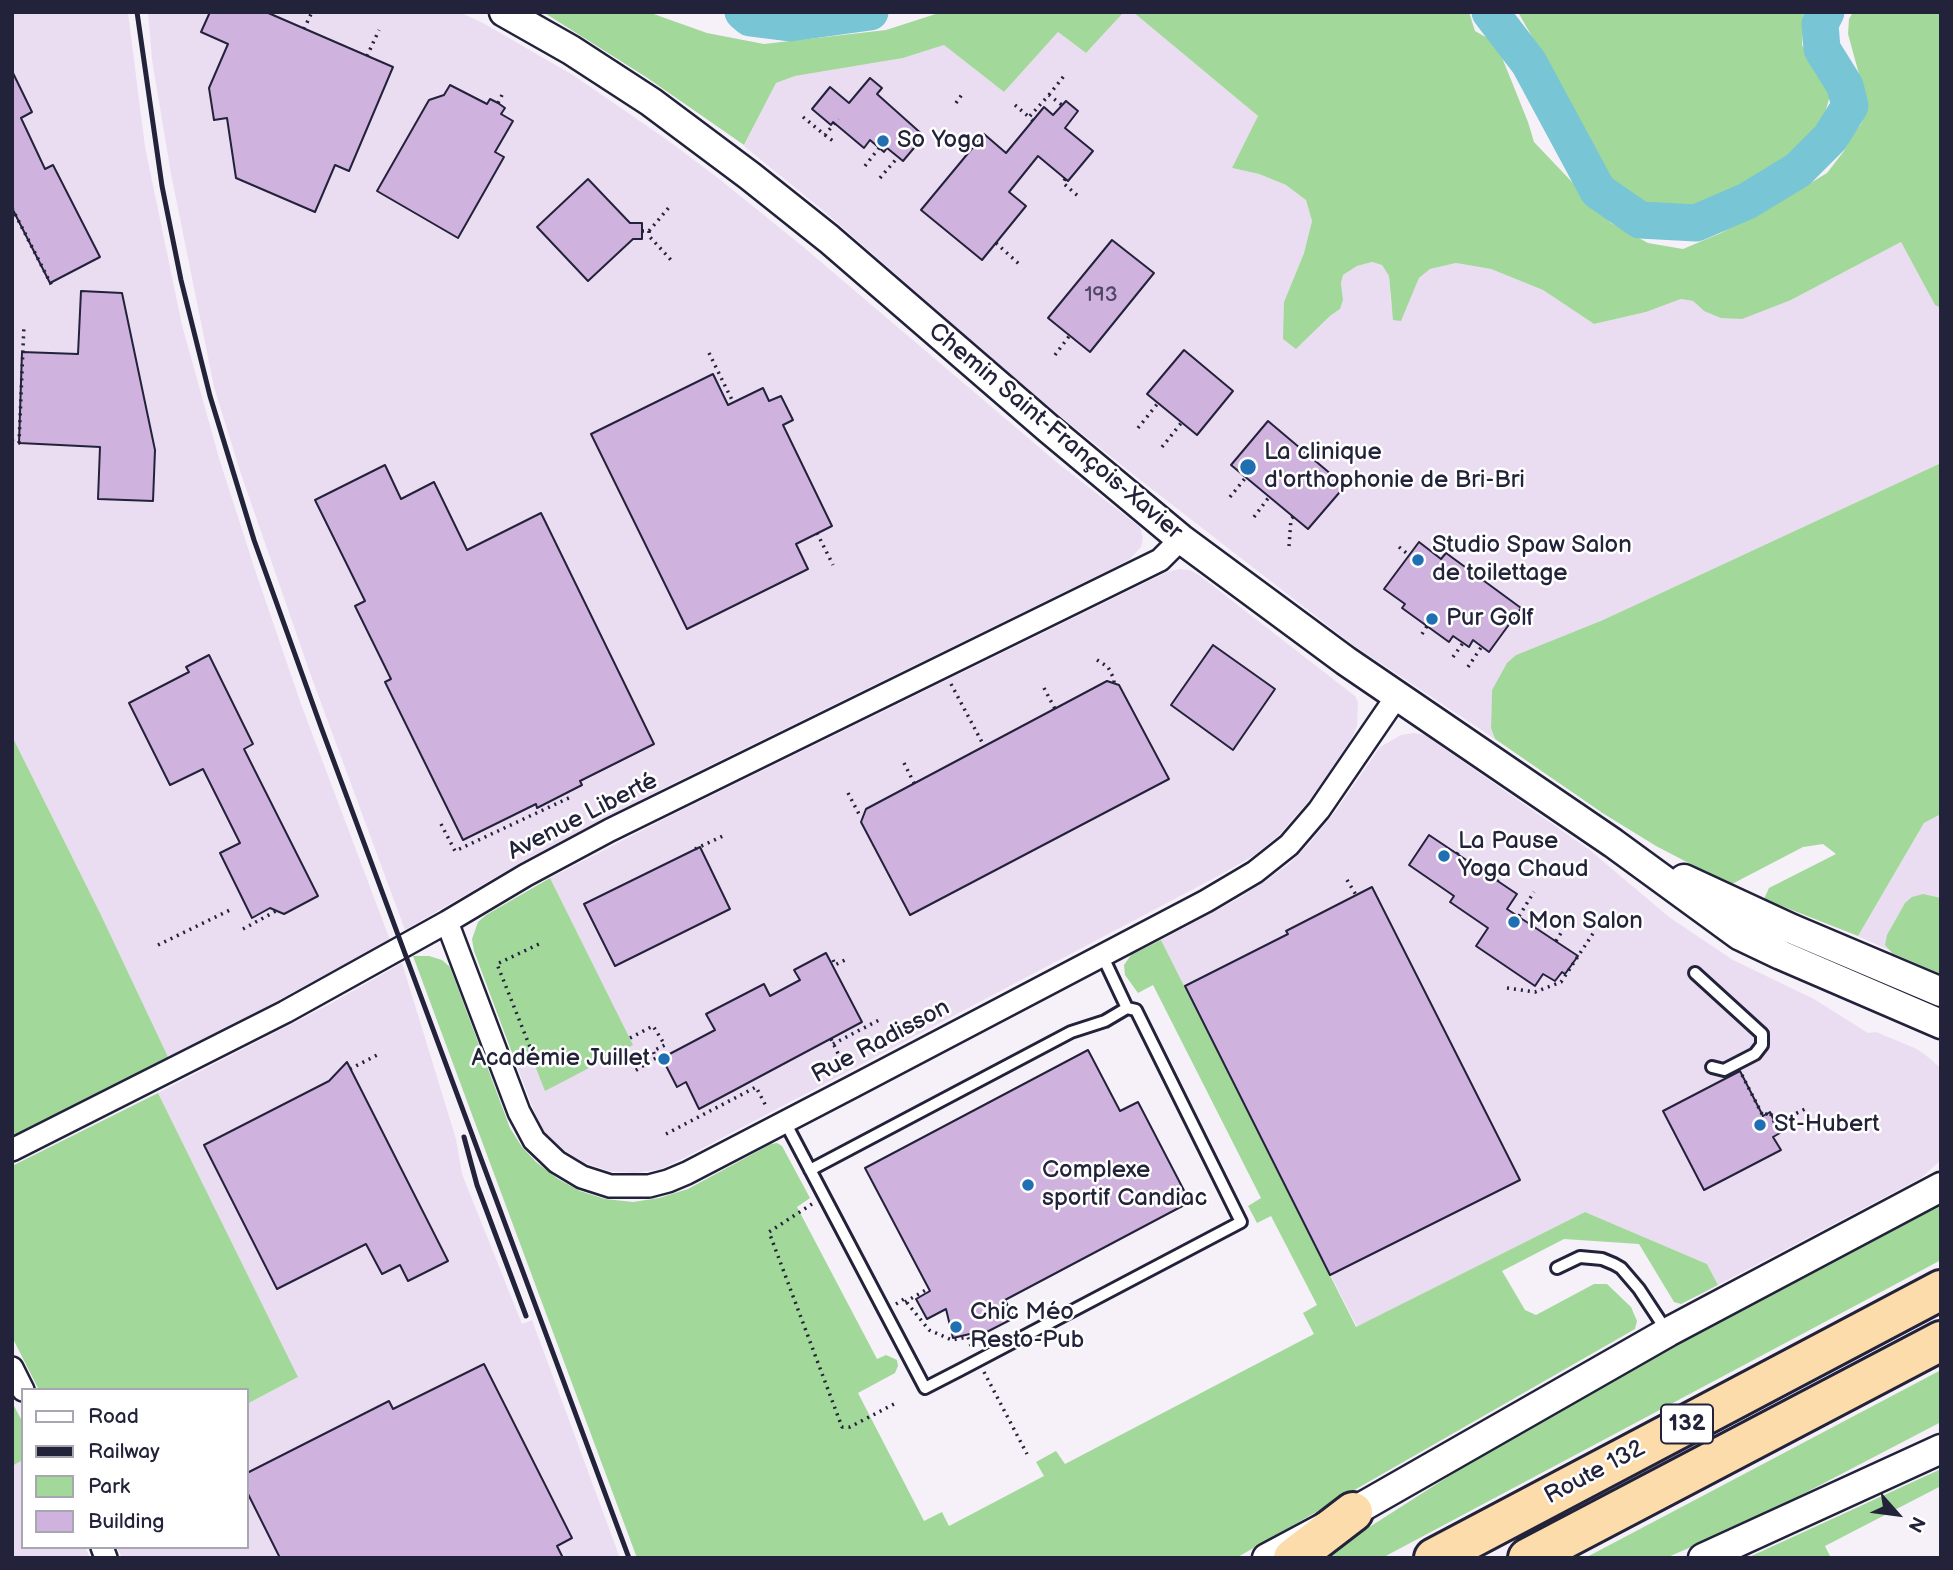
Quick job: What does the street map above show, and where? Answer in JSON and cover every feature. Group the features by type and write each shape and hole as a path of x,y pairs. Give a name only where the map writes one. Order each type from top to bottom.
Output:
{"highway":[{"name":"Route 132","path":"1434,1558 1941,1290"},
{"name":"Route 132","path":"1528,1558 1941,1340"},
{"path":"1293,1558 1353,1512"}],"street":[{"name":"Chemin Saint-François-Xavier","path":"505,12 571,50 651,102 747,173 829,239 1031,414 1181,539 1397,696 1613,843 1738,935 1941,1024"},
{"name":"Avenue Liberté","path":"12,1150 285,1012 526,875 610,831 1160,560 1181,539"},
{"name":"Rue Radisson","path":"447,922 519,1112 534,1140 570,1171 610,1186 649,1186 687,1173 777,1118 854,1086 1231,887 1275,857 1319,810 1397,696"},
{"name":"Chemin Saint-François-Xavier","path":"1613,843 1740,906 1941,992"},
{"path":"1267,1558 1353,1512 1668,1332 1941,1187"},
{"path":"12,1368 22,1388"},
{"path":"1703,1558 1941,1449"}],"lane":[{"path":"1102,955 1127,1008"},
{"path":"1695,973 1762,1034 1762,1045 1755,1054 1724,1070 1712,1067"},
{"path":"777,1118 810,1170 925,1388 1241,1222 1136,1010 1127,1008 1105,1021 1071,1032 810,1170"},
{"path":"1557,1268 1580,1257 1602,1259 1621,1268 1668,1332"}],"path":[{"path":"304,29 312,12"},
{"path":"368,56 379,30"},
{"path":"1015,105 1031,119 1064,76"},
{"path":"956,103 963,93"},
{"path":"498,103 502,95"},
{"path":"1049,95 1062,105"},
{"path":"803,117 833,141"},
{"path":"825,135 838,119"},
{"path":"865,166 879,148"},
{"path":"880,178 898,157"},
{"path":"1065,179 1063,183 1078,196"},
{"path":"671,205 649,231 649,236 671,260"},
{"path":"12,208 53,288"},
{"path":"642,231 649,231"},
{"path":"996,243 1019,264"},
{"path":"12,442 19,443 24,325"},
{"path":"1055,355 1070,335"},
{"path":"709,354 733,402"},
{"path":"1138,428 1158,403"},
{"path":"1162,447 1182,422"},
{"path":"1230,497 1246,477"},
{"path":"1254,517 1269,497"},
{"path":"1289,546 1293,517"},
{"path":"817,533 833,565"},
{"path":"1399,547 1409,555"},
{"path":"1422,634 1427,626"},
{"path":"1453,657 1463,643"},
{"path":"1468,667 1482,646"},
{"path":"1097,660 1108,667 1114,683"},
{"path":"949,679 984,746"},
{"path":"1044,688 1055,709"},
{"path":"904,763 914,783"},
{"path":"848,793 859,814 863,816"},
{"path":"441,824 455,851 544,810 558,800 573,796"},
{"path":"695,849 723,836"},
{"path":"1457,854 1463,845"},
{"path":"1497,881 1503,871"},
{"path":"1347,880 1356,895"},
{"path":"1519,916 1534,892"},
{"path":"158,945 232,909"},
{"path":"243,929 276,911"},
{"path":"1556,941 1572,917"},
{"path":"1507,988 1535,992 1561,982 1594,932"},
{"path":"520,1052 530,1047 497,964 539,944"},
{"path":"833,960 835,965 849,958"},
{"path":"854,1086 832,1041 881,1019"},
{"path":"630,1038 653,1026 665,1045 653,1051 656,1058 634,1072"},
{"path":"350,1069 381,1053"},
{"path":"1740,1071 1763,1116 1770,1112 1776,1124 1805,1109"},
{"path":"754,1081 777,1118"},
{"path":"666,1134 756,1087"},
{"path":"824,1196 769,1232 842,1427 850,1427 896,1403"},
{"path":"929,1288 904,1300 929,1330 952,1340 967,1336 1027,1454"}],"shaded area":[{"path":"12,12 128,12 145,147 182,325 219,458 301,704 390,940 169,1059 12,736"},
{"path":"148,12 459,12 483,23 573,75 718,178 1060,465 1140,527 1143,537 1141,547 1130,559 1117,566 668,786 527,859 405,930 310,673 214,387 171,174 152,60"},
{"path":"1124,12 1133,12 1258,116 1232,168 1259,174 1286,185 1306,199 1312,221 1304,253 1284,302 1296,349 1340,309 1343,300 1343,275 1357,266 1372,262 1382,265 1389,276 1391,305 1401,320 1419,278 1430,269 1456,263 1491,269 1543,290 1594,324 1646,312 1681,299 1693,301 1704,311 1791,300 1901,242 1935,305 1941,308 1941,463 1603,620 1516,655 1507,664 1492,690 1491,728 1495,739 1353,645 1135,476 1030,392 826,213 744,146 776,83 795,76 903,58 944,45 1004,92 1058,32 1086,53"},
{"path":"1179,569 1190,570 1199,575 1355,696 1358,702 1357,726 1352,738 1312,797 1279,835 1256,854 1222,874 661,1169 635,1173 609,1171 583,1162 562,1149 544,1132 515,1061 616,1011 550,878 670,816 1165,573"},
{"path":"1401,735 1425,735 1591,851 1669,917 1733,960 1814,999 1868,1033 1876,1032 1917,1049 1932,1060 1941,1069 1941,1160 1921,1178 1718,1285 1707,1264 1585,1212 1357,1327 1161,940 1241,897 1288,865 1335,812 1380,747"},
{"path":"1941,814 1941,974 1858,936 1924,823"},
{"path":"402,963 456,1139 462,1174 522,1324 532,1320 620,1558 122,1558 118,1549 248,1549 248,1403 298,1377 158,1093 330,1004"},
{"path":"21,1461 21,1549 86,1549 90,1558 12,1558 12,1466"}],"green space":[{"path":"543,12 648,12 707,33 764,44 886,30 942,12 1124,12 1086,53 1058,32 1004,92 944,45 903,58 795,76 776,83 744,145 646,77"},
{"path":"1133,12 1469,12 1475,31 1491,40 1501,55 1534,142 1611,223 1648,243 1683,249 1721,233 1827,173 1844,151 1868,107 1848,34 1849,19 1853,12 1941,12 1941,308 1935,305 1901,242 1791,300 1742,319 1721,318 1704,311 1693,301 1681,299 1646,312 1594,324 1543,290 1491,269 1456,263 1430,269 1419,278 1401,321 1393,320 1389,276 1382,265 1372,262 1357,266 1343,275 1343,300 1340,309 1296,349 1283,339 1284,302 1304,253 1312,221 1306,200 1286,185 1259,174 1232,168 1258,116"},
{"path":"1518,12 1804,12 1802,45 1830,96 1820,130 1793,154 1732,191 1680,210 1647,208 1614,190 1591,150 1569,102"},
{"path":"1941,463 1941,814 1924,823 1858,936 1764,899 1769,888 1836,854 1823,844 1803,847 1734,883 1727,883 1656,846 1604,814 1495,739 1491,728 1492,690 1507,663 1516,655 1603,620"},
{"path":"12,736 169,1059 12,1138"},
{"path":"550,878 633,1045 545,1091 530,1053 515,1061 474,951 472,939 478,922 486,915"},
{"path":"1923,894 1941,898 1941,974 1892,953 1885,945 1887,935 1905,903 1912,897"},
{"path":"1161,940 1356,1327 1585,1212 1707,1264 1718,1285 1681,1304 1674,1302 1639,1244 1564,1239 1502,1271 1525,1310 1536,1315 1594,1284 1607,1284 1631,1307 1637,1321 1635,1329 1236,1558 637,1558 413,956 429,956 442,960 450,967 510,1128 536,1162 580,1191 605,1199 633,1202 659,1198 688,1189 771,1144 782,1146 810,1198 797,1207 877,1359 886,1355 897,1360 895,1373 858,1393 924,1521 942,1512 949,1526 1044,1476 1036,1462 1056,1451 1065,1464 1314,1334 1303,1313 1317,1305 1271,1216 1257,1223 1248,1206 1261,1198 1153,985 1138,993 1125,975 1124,965 1131,955"},
{"path":"158,1093 298,1377 248,1403 248,1388 38,1388 12,1337 12,1166"},
{"path":"1941,1204 1941,1260 1382,1558 1321,1558 1496,1446 1598,1387"},
{"path":"1941,1370 1941,1422 1757,1518 1666,1558 1585,1558"},
{"path":"12,1402 21,1419 21,1461 12,1466"},
{"path":"1941,1469 1941,1486 1825,1546 1831,1558 1747,1558"}],"building":[{"path":"210,12 266,12 393,67 349,171 335,165 315,212 236,178 227,118 214,120 209,88 228,44 201,32"},
{"path":"12,71 32,112 21,118 45,169 53,165 100,257 50,283 12,208"},
{"path":"870,78 882,88 877,94 924,136 903,161 887,148 884,152 870,140 864,148 833,122 831,125 812,109 830,87 849,103"},
{"path":"450,85 487,104 490,99 498,103 505,108 501,114 513,121 495,152 504,157 458,238 377,191 429,100 444,95"},
{"path":"1066,101 1078,111 1065,128 1093,151 1068,181 1038,156 1009,192 1026,206 982,260 921,210 984,134 1006,153 1044,107 1053,115"},
{"path":"588,179 630,223 642,223 642,239 633,239 588,281 537,227"},
{"path":"1112,240 1154,273 1090,352 1048,318"},
{"path":"81,291 122,293 155,450 153,501 98,499 100,447 19,443 22,352 78,354"},
{"path":"1184,350 1233,391 1197,435 1147,394"},
{"path":"713,374 728,405 763,388 769,401 781,396 793,420 783,425 832,526 796,544 808,569 687,629 591,434"},
{"path":"1268,421 1345,486 1308,529 1231,465"},
{"path":"385,465 401,499 434,482 467,550 541,513 654,744 580,781 582,785 537,808 536,804 463,840 385,682 391,679 355,606 365,601 315,500"},
{"path":"1419,542 1441,559 1446,553 1521,608 1489,652 1473,640 1469,647 1453,636 1449,642 1402,608 1405,604 1384,589"},
{"path":"1213,645 1275,689 1233,750 1171,705"},
{"path":"209,655 253,744 244,749 318,896 284,914 270,908 252,918 220,853 240,843 203,769 170,785 129,703 189,672 186,667"},
{"path":"1107,681 1119,685 1169,779 910,915 861,822 866,809"},
{"path":"1429,835 1517,894 1507,909 1578,956 1565,974 1562,972 1555,981 1543,974 1535,986 1476,946 1488,928 1450,902 1454,896 1409,865"},
{"path":"700,847 730,909 615,966 584,904"},
{"path":"1372,887 1520,1180 1330,1275 1185,986 1288,934 1286,931"},
{"path":"826,953 862,1022 699,1109 686,1082 677,1087 662,1058 715,1030 706,1014 764,984 770,996 800,980 794,970"},
{"name":"Complexe sportif Candiac","path":"1088,1050 1120,1111 1138,1102 1190,1202 1005,1300 1014,1318 977,1337 974,1333 953,1338 946,1309 927,1319 916,1299 930,1291 865,1168"},
{"path":"347,1062 448,1261 408,1281 400,1265 382,1274 366,1244 277,1289 204,1145 329,1081"},
{"path":"1740,1071 1763,1116 1770,1112 1780,1133 1773,1137 1781,1150 1704,1190 1663,1111"},
{"path":"484,1364 572,1538 557,1546 563,1558 280,1558 248,1494 248,1472 389,1401 393,1409"}],"waterway":[{"path":"743,12 750,18 790,23 870,12"},
{"path":"1490,12 1529,63 1598,191 1640,220 1696,223 1747,201 1798,170 1830,138 1850,106 1845,86 1822,49 1820,24 1826,12"}],"railway":[{"path":"137,12 162,186 181,280 210,396 254,540 629,1558"},
{"path":"464,1137 477,1185 526,1316"}],"place":[{"name":"So Yoga","path":"883,141"},
{"name":"La clinique d'orthophonie de Bri-Bri","path":"1248,467"},
{"name":"Studio Spaw Salon de toilettage","path":"1418,560"},
{"name":"Pur Golf","path":"1432,619"},
{"name":"La Pause Yoga Chaud","path":"1444,856"},
{"name":"Mon Salon","path":"1514,922"},
{"name":"Académie Juillet","path":"664,1059"},
{"name":"St-Hubert","path":"1760,1125"},
{"name":"Complexe sportif Candiac","path":"1028,1185"},
{"name":"Chic Méo Resto-Pub","path":"956,1327"}]}
